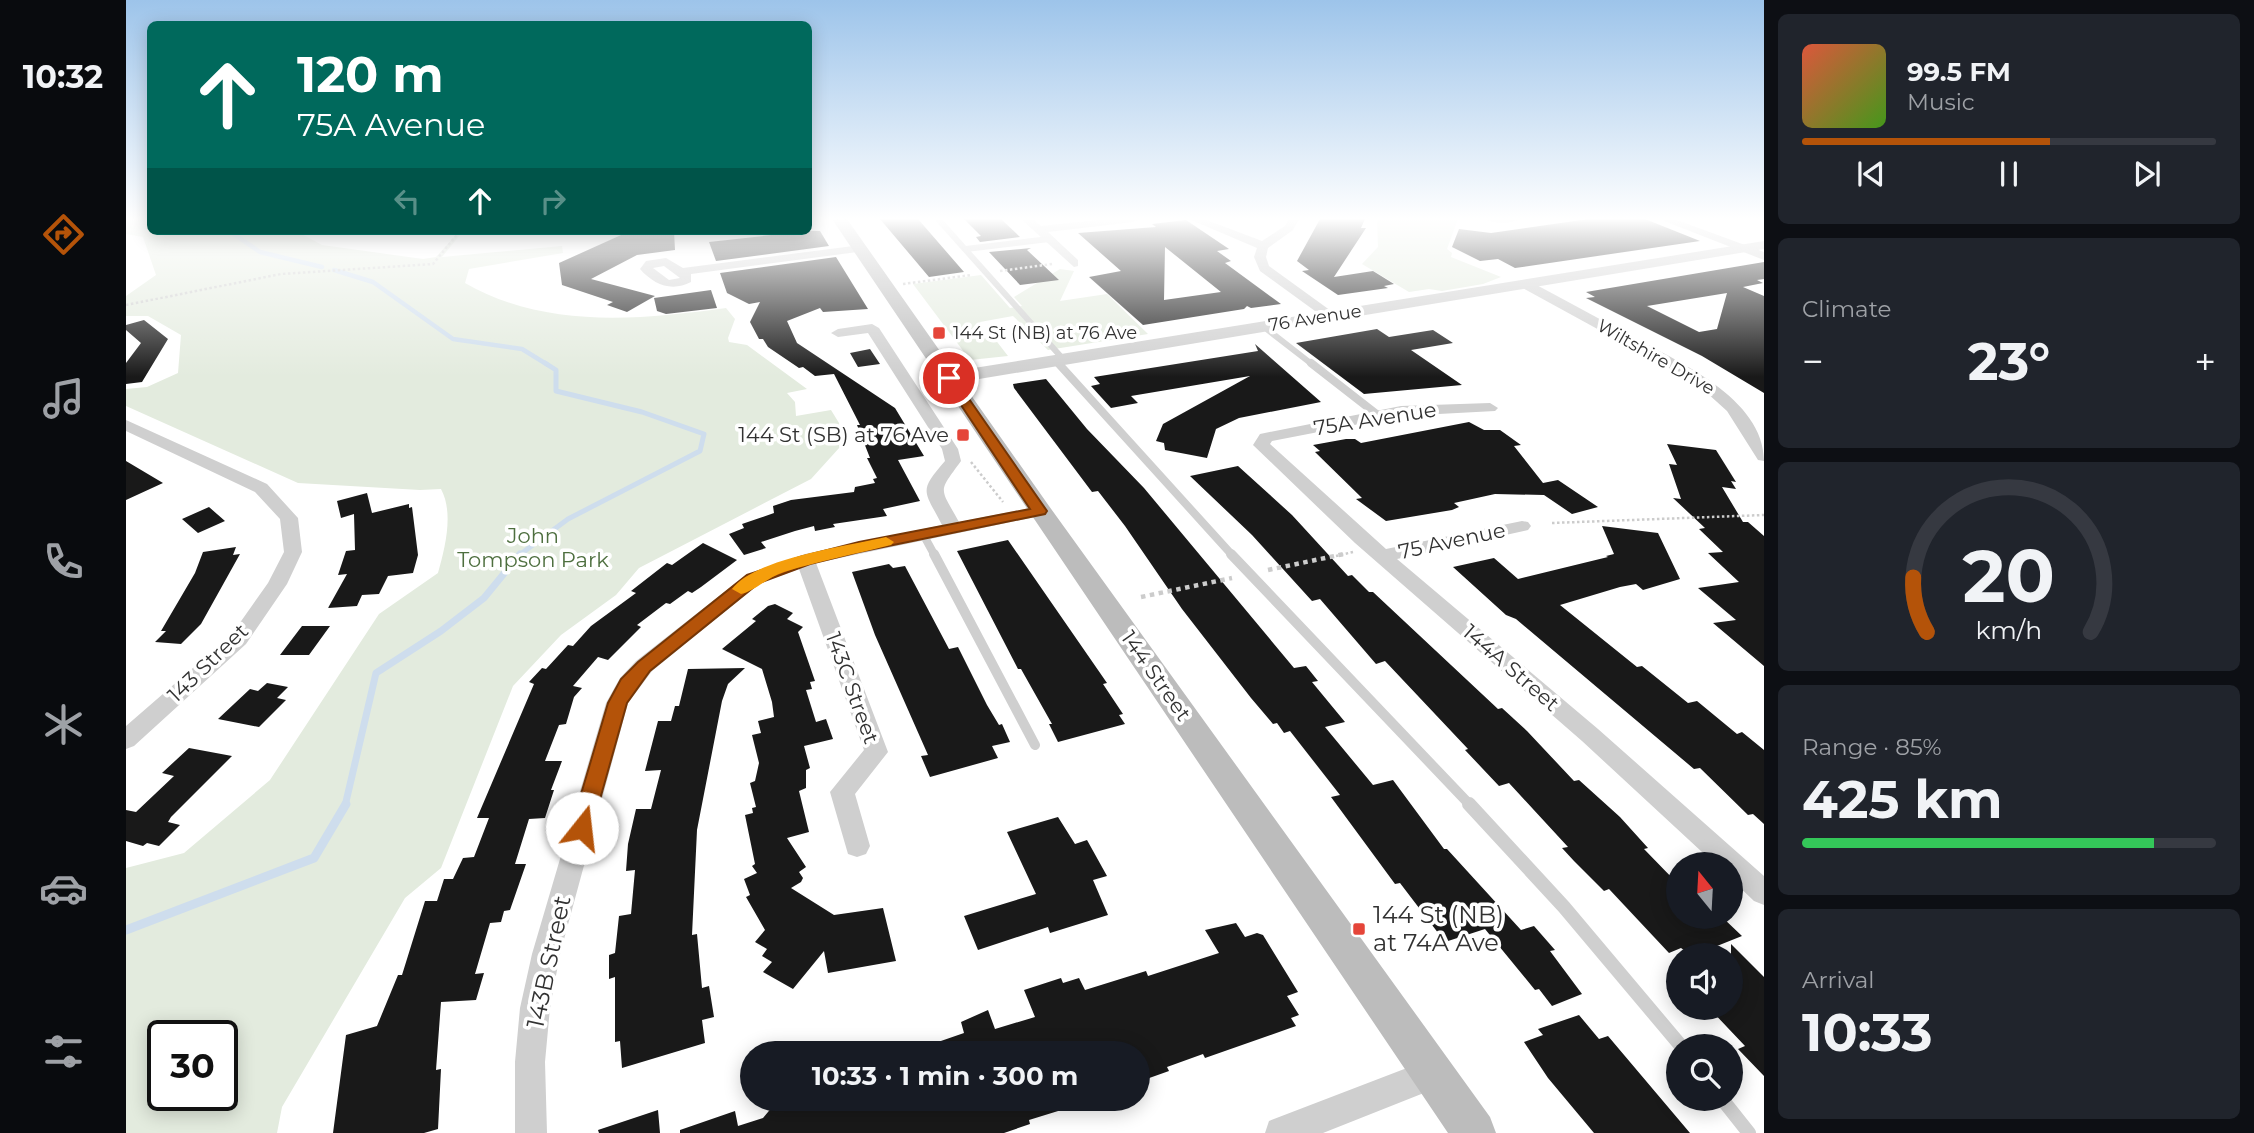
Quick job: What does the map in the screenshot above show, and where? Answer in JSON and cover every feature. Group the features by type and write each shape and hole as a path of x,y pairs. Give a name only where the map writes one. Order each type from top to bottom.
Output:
{"main road":[{"name":"144 Street","path":"877,272 1474,1133"}],"street":[{"path":"1269,272 1331,316"},
{"name":"76 Avenue","path":"949,378 1599,272"},
{"name":"Wiltshire Drive","path":"1525,284 1701,380 1731,406 1759,440 1764,456"},
{"path":"838,333 872,328 950,449 953,461 934,484 934,493 953,528"},
{"name":"75A Avenue","path":"1261,440 1426,408 1490,408"},
{"name":"143 Street","path":"126,740 239,639 277,584 293,552 289,518 261,488 127,427"},
{"name":"144A Street","path":"1261,440 1274,459 1590,735 1764,893"},
{"path":"806,560 1040,511"},
{"name":"75 Avenue","path":"1382,556 1522,526"},
{"name":"143C Street","path":"806,560 876,752 842,792 857,846"},
{"name":"143B Street","path":"531,1133 530,1062 535,1008 546,954 617,703 628,684 644,666 753,579 806,560"},
{"path":"1281,1133 1433,1074"}],"lane":[{"path":"985,272 1112,426 1576,922 1671,1034"},
{"path":"1264,327 1379,416"},
{"path":"923,534 1035,745"},
{"path":"1732,1111 1749,1133"}],"path":[{"path":"126,305 281,274 313,272"},
{"path":"962,455 977,468 1001,501 1008,504"},
{"path":"1552,523 1764,515"},
{"path":"1267,571 1358,551"},
{"path":"1141,597 1241,576"}],"green space":[{"name":"John Tompson Park","path":"155,272 468,272 465,283 496,298 527,308 560,314 592,317 659,316 726,308 735,319 729,342 747,345 807,389 787,393 795,402 796,416 831,410 839,423 840,447 811,479 639,568 616,595 561,635 513,686 441,868 405,898 282,1107 277,1133 126,1133 126,868 184,853 270,780 379,614 438,573 445,542 447,509 441,489 298,483 126,406 126,389 147,387 178,373 181,335 148,316 126,316 126,296 156,275"},
{"path":"1055,272 1074,272 1060,301 1107,294 1148,334 1048,350 1013,316 980,322 983,326 976,328 985,335 991,334 1008,356 970,360 913,284 981,275 1010,308 1022,306 1014,297"},
{"path":"1375,272 1488,272 1501,277 1483,284 1442,291 1429,289 1409,292"}],"building":[{"path":"560,272 605,272 591,279 655,296 627,312 607,305 613,302 562,285"},
{"path":"845,272 868,309 823,312 820,308 787,321 797,343 895,408 924,456 898,460 920,501 883,509 887,516 833,524 835,527 815,531 814,526 795,531 761,542 766,548 744,555 729,534 744,528 742,524 774,513 773,506 791,500 854,492 855,487 875,483 873,479 877,478 867,458 870,458 857,425 860,425 834,374 815,376 768,347 763,339 759,339 750,322 760,302 749,304 727,293 720,273"},
{"path":"925,272 964,272 929,277"},
{"path":"1008,272 1050,272 1059,280 1020,285"},
{"path":"1116,272 1165,272 1164,300 1221,292 1196,272 1237,272 1281,304 1251,308 1247,306 1244,309 1143,325 1089,277"},
{"path":"1303,272 1337,272 1334,277 1374,272 1394,284 1384,286 1388,288 1338,295"},
{"path":"1705,272 1764,272 1764,279 1757,280 1763,283 1743,287 1764,296 1764,393 1702,356 1586,298 1595,297 1586,292","holes":["1727,293 1717,329 1699,332 1647,306"]},
{"path":"711,290 717,308 666,314 657,311 654,298"},
{"path":"144,320 168,339 142,382 126,384 126,363 141,343 126,330 126,325"},
{"path":"1377,329 1389,337 1433,330 1453,343 1411,350 1462,385 1364,394 1296,343"},
{"path":"1255,344 1321,402 1239,418 1216,429 1207,458 1165,450 1164,443 1156,441 1163,424 1250,376 1131,396 1138,403 1111,408 1091,386 1100,384 1094,377 1258,351"},
{"path":"870,349 880,364 858,367 850,353"},
{"path":"1046,379 1087,429 1144,488 1294,668 1306,666 1318,681 1312,682 1345,722 1325,727 1373,785 1393,780 1444,849 1447,849 1521,930 1534,926 1555,950 1550,951 1582,994 1552,1006 1539,989 1535,990 1485,929 1445,942 1400,883 1395,884 1331,797 1340,795 1290,731 1284,733 1277,723 1273,724 1251,698 1182,609 1125,526 1098,491 1092,492 1013,384"},
{"path":"1469,422 1484,430 1500,430 1521,445 1514,446 1543,483 1558,480 1598,507 1572,514 1544,495 1495,494 1454,503 1459,507 1452,510 1386,521 1356,499 1362,498 1315,452 1320,451 1313,445 1346,439 1355,439 1361,443"},
{"path":"1667,444 1716,450 1736,482 1731,481 1736,489 1722,487 1743,522 1748,522 1764,536 1764,666 1713,623 1736,620 1698,588 1739,582 1708,553 1723,552 1699,529 1705,528 1673,498 1681,499 1669,464 1677,465"},
{"path":"126,461 163,483 126,500"},
{"path":"1238,466 1292,515 1348,576 1352,575 1369,592 1373,592 1498,709 1502,708 1527,731 1574,781 1579,780 1620,817 1648,848 1644,849 1666,872 1666,929 1735,929 1742,936 1724,943 1666,943 1666,950 1609,889 1604,891 1574,861 1562,848 1568,847 1509,783 1499,786 1385,661 1376,664 1320,599 1312,601 1252,535 1190,476"},
{"path":"367,493 372,513 409,504 409,508 412,507 418,555 413,573 388,576 379,594 362,595 357,606 328,608 347,574 338,575 346,551 355,550 354,514 341,518 337,501"},
{"path":"209,507 225,521 198,533 182,519"},
{"path":"1602,526 1658,533 1680,579 1643,590 1636,584 1620,587 1560,605 1637,667 1642,666 1688,703 1697,701 1737,734 1742,732 1764,750 1764,824 1753,814 1748,815 1700,768 1694,769 1516,619 1506,615 1453,567 1494,558 1518,579 1608,557 1606,556 1614,554"},
{"path":"1008,540 1107,683 1103,684 1123,714 1119,715 1125,724 1058,742 1049,724 1052,724 1021,669 1018,669 957,551"},
{"path":"703,543 737,560 692,593 688,591 670,604 666,603 637,625 641,627 608,660 598,657 573,686 582,688 574,697 566,724 559,725 545,761 562,761 551,790 554,790 545,818 529,819 515,864 526,864 510,910 504,911 501,922 490,923 475,974 484,973 476,1000 441,1002 436,1070 441,1069 438,1129 424,1133 333,1133 346,1035 377,1026 398,975 402,975 425,901 437,901 444,879 453,879 463,858 474,857 489,818 477,818 534,684 529,682 542,668 546,669 568,645 573,646 591,626 636,593 631,591 667,563 672,565"},
{"path":"236,547 233,555 240,554 201,624 181,644 155,642 166,631 161,631 195,573 203,552"},
{"path":"889,564 893,568 905,566 949,649 958,647 987,705 999,725 1002,724 1010,742 992,746 998,758 930,777 921,756 928,755 875,635 852,572"},
{"path":"775,604 793,613 787,619 803,627 798,632 815,681 810,682 812,689 806,690 816,722 826,719 833,739 804,746 810,768 806,770 806,788 799,791 809,832 787,838 806,867 799,872 803,878 801,882 791,888 834,915 883,908 896,961 828,973 824,951 793,989 763,972 772,962 762,956 767,949 755,942 765,930 746,897 750,895 744,879 757,873 752,866 755,864 745,815 753,813 752,808 756,807 750,783 755,781 759,763 752,735 761,733 758,721 774,717 772,702 762,669 722,649 756,621 752,619 768,606"},
{"path":"302,626 330,626 309,655 280,655"},
{"path":"745,668 728,684 722,701 697,830 692,935 697,934 702,988 709,986 714,1017 702,1020 705,1043 622,1068 620,1041 615,1042 615,977 609,979 609,955 615,953 619,916 631,914 635,870 626,871 628,844 636,809 651,809 661,770 645,771 658,721 671,721 675,706 679,706 688,669"},
{"path":"267,683 288,687 277,698 286,700 259,727 218,719 250,689 258,691"},
{"path":"189,748 232,756 171,817 168,822 180,825 159,846 147,843 143,846 126,841 126,810 136,812 174,776 162,773"},
{"path":"1058,817 1075,844 1087,840 1107,876 1093,880 1108,915 1050,933 1048,927 978,950 964,916 1036,894 1007,832"},
{"path":"1236,923 1245,937 1257,933 1263,935 1298,992 1287,996 1299,1015 1291,1018 1296,1026 1205,1058 1203,1054 1167,1067 1169,1071 1150,1078 1150,1041 941,1041 964,1033 961,1022 988,1010 995,1029 1035,1017 1024,990 1061,978 1063,983 1079,978 1085,990 1146,971 1148,976 1219,953 1205,930"},
{"path":"1743,956 1764,977 1764,1076 1743,1054 1743,1034 1734,1034 1720,1020 1743,1020"},
{"path":"1579,1015 1599,1039 1608,1036 1666,1105 1666,1111 1671,1111 1690,1133 1594,1133 1548,1078 1524,1042 1543,1035 1538,1029"},
{"path":"658,1110 660,1133 599,1133 598,1130"},
{"path":"735,1111 738,1126 763,1118 769,1111 1058,1111 1029,1120 1030,1124 1004,1133 680,1133 680,1130"}],"waterway":[{"path":"340,272 373,282 453,339 522,349 548,365"},
{"path":"519,555 568,519 700,451 704,434 642,412 556,391 556,370 545,363"},
{"path":"345,805 376,673 441,631 484,598 519,555"},
{"path":"126,930 314,858 345,805"}],"slow traffic":[{"path":"741,589 753,579 778,569 886,542"}],"place":[{"name":"144 St (NB) at 76 Ave","path":"939,333"},
{"name":"144 St (SB) at 76 Ave","path":"963,435"},
{"name":"144 St (NB) at 74A Ave","path":"1359,929"}],"route":[{"path":"582,828 617,703 628,684 644,666 753,579 806,560 859,547 1040,511 949,378"}]}
